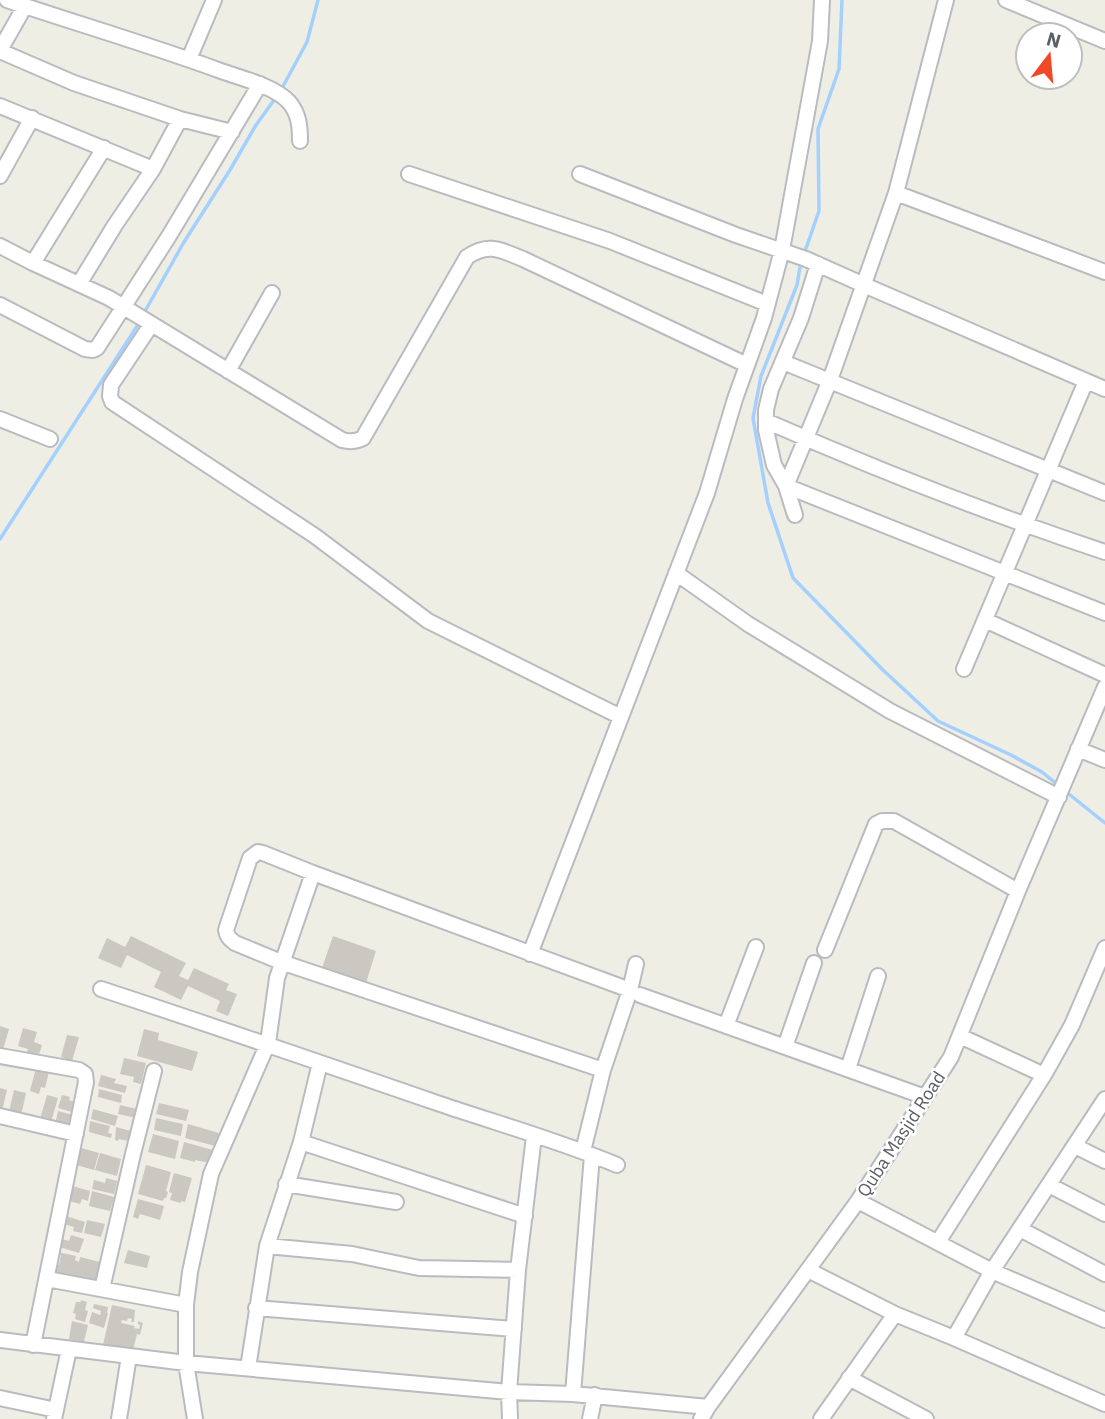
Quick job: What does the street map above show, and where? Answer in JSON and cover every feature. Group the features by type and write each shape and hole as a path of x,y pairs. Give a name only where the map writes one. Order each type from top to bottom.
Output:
{"street":[{"path":"6,0 33,5 270,90 287,100 296,112 300,125 300,141"},
{"path":"795,515 786,486 774,465 766,430 765,410 771,388 801,318 800,257 822,0"},
{"path":"786,486 830,380 896,193 946,0"},
{"path":"1006,0 1105,41"},
{"path":"188,59 212,1"},
{"path":"33,5 0,50 74,83 180,119 232,132"},
{"path":"0,305 90,350 99,346 127,310 232,132 270,90"},
{"path":"0,106 153,169"},
{"path":"0,176 32,118"},
{"path":"79,284 153,169 180,119"},
{"path":"33,263 104,148"},
{"path":"409,174 610,242 768,304"},
{"path":"580,174 800,257 1105,389"},
{"path":"896,193 1105,272"},
{"path":"0,246 108,298 348,442 363,438 467,257 476,250 488,247 523,259 747,365"},
{"path":"530,954 707,493 768,304 800,257"},
{"path":"228,371 272,293"},
{"path":"149,324 111,385 112,402 315,536 428,621 621,717"},
{"path":"783,362 1105,493"},
{"path":"964,668 1087,381"},
{"path":"0,419 50,439"},
{"path":"766,421 1025,526 1105,552"},
{"path":"786,486 1105,613"},
{"path":"676,573 748,624 890,711 1059,797"},
{"path":"985,620 1105,675"},
{"name":"Quba Masjid Road","path":"705,1413 858,1200 951,1057 1105,687"},
{"path":"1078,749 1105,760"},
{"path":"825,950 876,824 882,821 894,821 1018,891"},
{"path":"603,1070 281,962 235,943 226,935 226,930 250,858 258,852 263,853 635,993 925,1097"},
{"path":"195,1419 186,1363 186,1305 190,1272 211,1174 268,1043 276,978 313,873"},
{"path":"726,1026 755,947"},
{"path":"938,1242 1072,1025 1105,948"},
{"path":"785,1047 814,963"},
{"path":"573,1394 587,1153 603,1070 635,993 636,964"},
{"path":"848,1069 878,976"},
{"path":"101,989 268,1043 617,1165"},
{"path":"960,1036 1044,1074"},
{"path":"0,1056 79,1070 85,1074 86,1082 33,1345"},
{"path":"248,1368 267,1246 301,1142 320,1063"},
{"path":"102,1289 132,1154 154,1071"},
{"path":"954,1338 992,1271 1104,1102"},
{"path":"0,1116 76,1135"},
{"path":"510,1419 509,1392 518,1270 534,1136"},
{"path":"301,1142 525,1216"},
{"path":"1075,1146 1105,1161"},
{"path":"286,1184 396,1202"},
{"path":"1049,1185 1105,1214"},
{"path":"858,1200 992,1271 1105,1320"},
{"path":"1020,1229 1105,1274"},
{"path":"267,1246 352,1254 419,1268 518,1270"},
{"path":"808,1270 895,1314 1105,1404"},
{"path":"47,1279 186,1305"},
{"path":"256,1308 514,1329"},
{"path":"821,1419 895,1314"},
{"path":"0,1340 186,1363 509,1392 595,1395 705,1413"},
{"path":"0,1398 55,1414 69,1349"},
{"path":"119,1419 129,1356"},
{"path":"849,1378 926,1419"},
{"path":"590,1419 595,1395"}],"building":[{"path":"131,936 186,963 179,976 188,980 194,968 229,984 226,990 237,994 228,1016 216,1011 220,1001 188,986 181,1000 154,987 161,972 127,955 121,968 98,958 107,938 125,947"},
{"path":"333,936 376,951 366,983 322,968"},
{"path":"0,1026 9,1029 3,1050 0,1049"},
{"path":"23,1028 37,1032 34,1042 42,1045 38,1058 26,1055 28,1049 18,1046"},
{"path":"144,1029 159,1033 158,1040 198,1052 192,1071 137,1056"},
{"path":"67,1035 79,1037 72,1061 61,1057"},
{"path":"124,1058 146,1063 141,1084 133,1082 134,1077 120,1074"},
{"path":"36,1068 49,1072 45,1088 41,1087 39,1094 30,1091"},
{"path":"101,1075 116,1079 114,1083 127,1086 125,1093 98,1086"},
{"path":"0,1088 7,1090 1,1115 0,1115"},
{"path":"99,1089 122,1095 121,1103 98,1097"},
{"path":"14,1090 26,1093 21,1116 9,1112"},
{"path":"47,1095 58,1098 51,1122 40,1119"},
{"path":"62,1095 75,1102 72,1112 58,1108"},
{"path":"159,1103 189,1110 186,1121 156,1114"},
{"path":"120,1105 141,1110 141,1119 118,1114"},
{"path":"93,1109 118,1116 115,1126 91,1119"},
{"path":"58,1111 73,1115 70,1127 55,1124"},
{"path":"156,1118 183,1124 181,1136 154,1130"},
{"path":"90,1121 110,1126 108,1133 112,1134 111,1138 89,1132"},
{"path":"188,1124 219,1133 215,1146 185,1138"},
{"path":"116,1127 138,1133 136,1138 129,1136 128,1141 115,1140"},
{"path":"153,1134 179,1141 175,1159 148,1152"},
{"path":"184,1142 213,1150 210,1163 180,1158"},
{"path":"78,1147 99,1153 94,1170 73,1164"},
{"path":"100,1153 121,1159 117,1176 95,1170"},
{"path":"146,1165 171,1172 166,1191 168,1192 163,1201 138,1194"},
{"path":"174,1173 192,1178 185,1202 170,1200 172,1193 169,1192"},
{"path":"106,1178 117,1181 114,1194 92,1189 94,1180 105,1183"},
{"path":"69,1185 90,1191 88,1201 82,1199 80,1204 65,1200"},
{"path":"92,1191 114,1197 110,1211 89,1206"},
{"path":"138,1199 164,1206 160,1220 140,1214 138,1219 133,1217"},
{"path":"66,1216 85,1222 82,1233 73,1231 74,1227 64,1224"},
{"path":"87,1220 105,1224 101,1237 84,1233"},
{"path":"71,1235 84,1239 79,1253 59,1247 62,1239 69,1241"},
{"path":"128,1250 150,1256 147,1268 124,1263"},
{"path":"57,1254 76,1256 75,1260 79,1262 80,1257 104,1263 99,1281 53,1273 55,1264 59,1265 61,1255"},
{"path":"76,1302 87,1302 85,1322 75,1319 76,1314 73,1313"},
{"path":"94,1304 108,1307 104,1328 89,1323 92,1312 100,1315 101,1311 93,1308"},
{"path":"112,1305 135,1310 134,1322 128,1318 121,1323 139,1329 138,1321 143,1323 133,1350 103,1345"},
{"path":"72,1321 88,1325 84,1342 69,1339"}],"waterway":[{"path":"281,90 307,42 318,0"},
{"path":"804,254 819,211 818,129 839,69 842,0"},
{"path":"144,313 184,242 256,125 277,96"},
{"path":"801,261 797,285 761,376 753,418 768,503 793,578 883,670 938,721 1011,755 1042,772 1059,786"},
{"path":"0,539 141,320"},
{"path":"1065,791 1105,823"}]}
